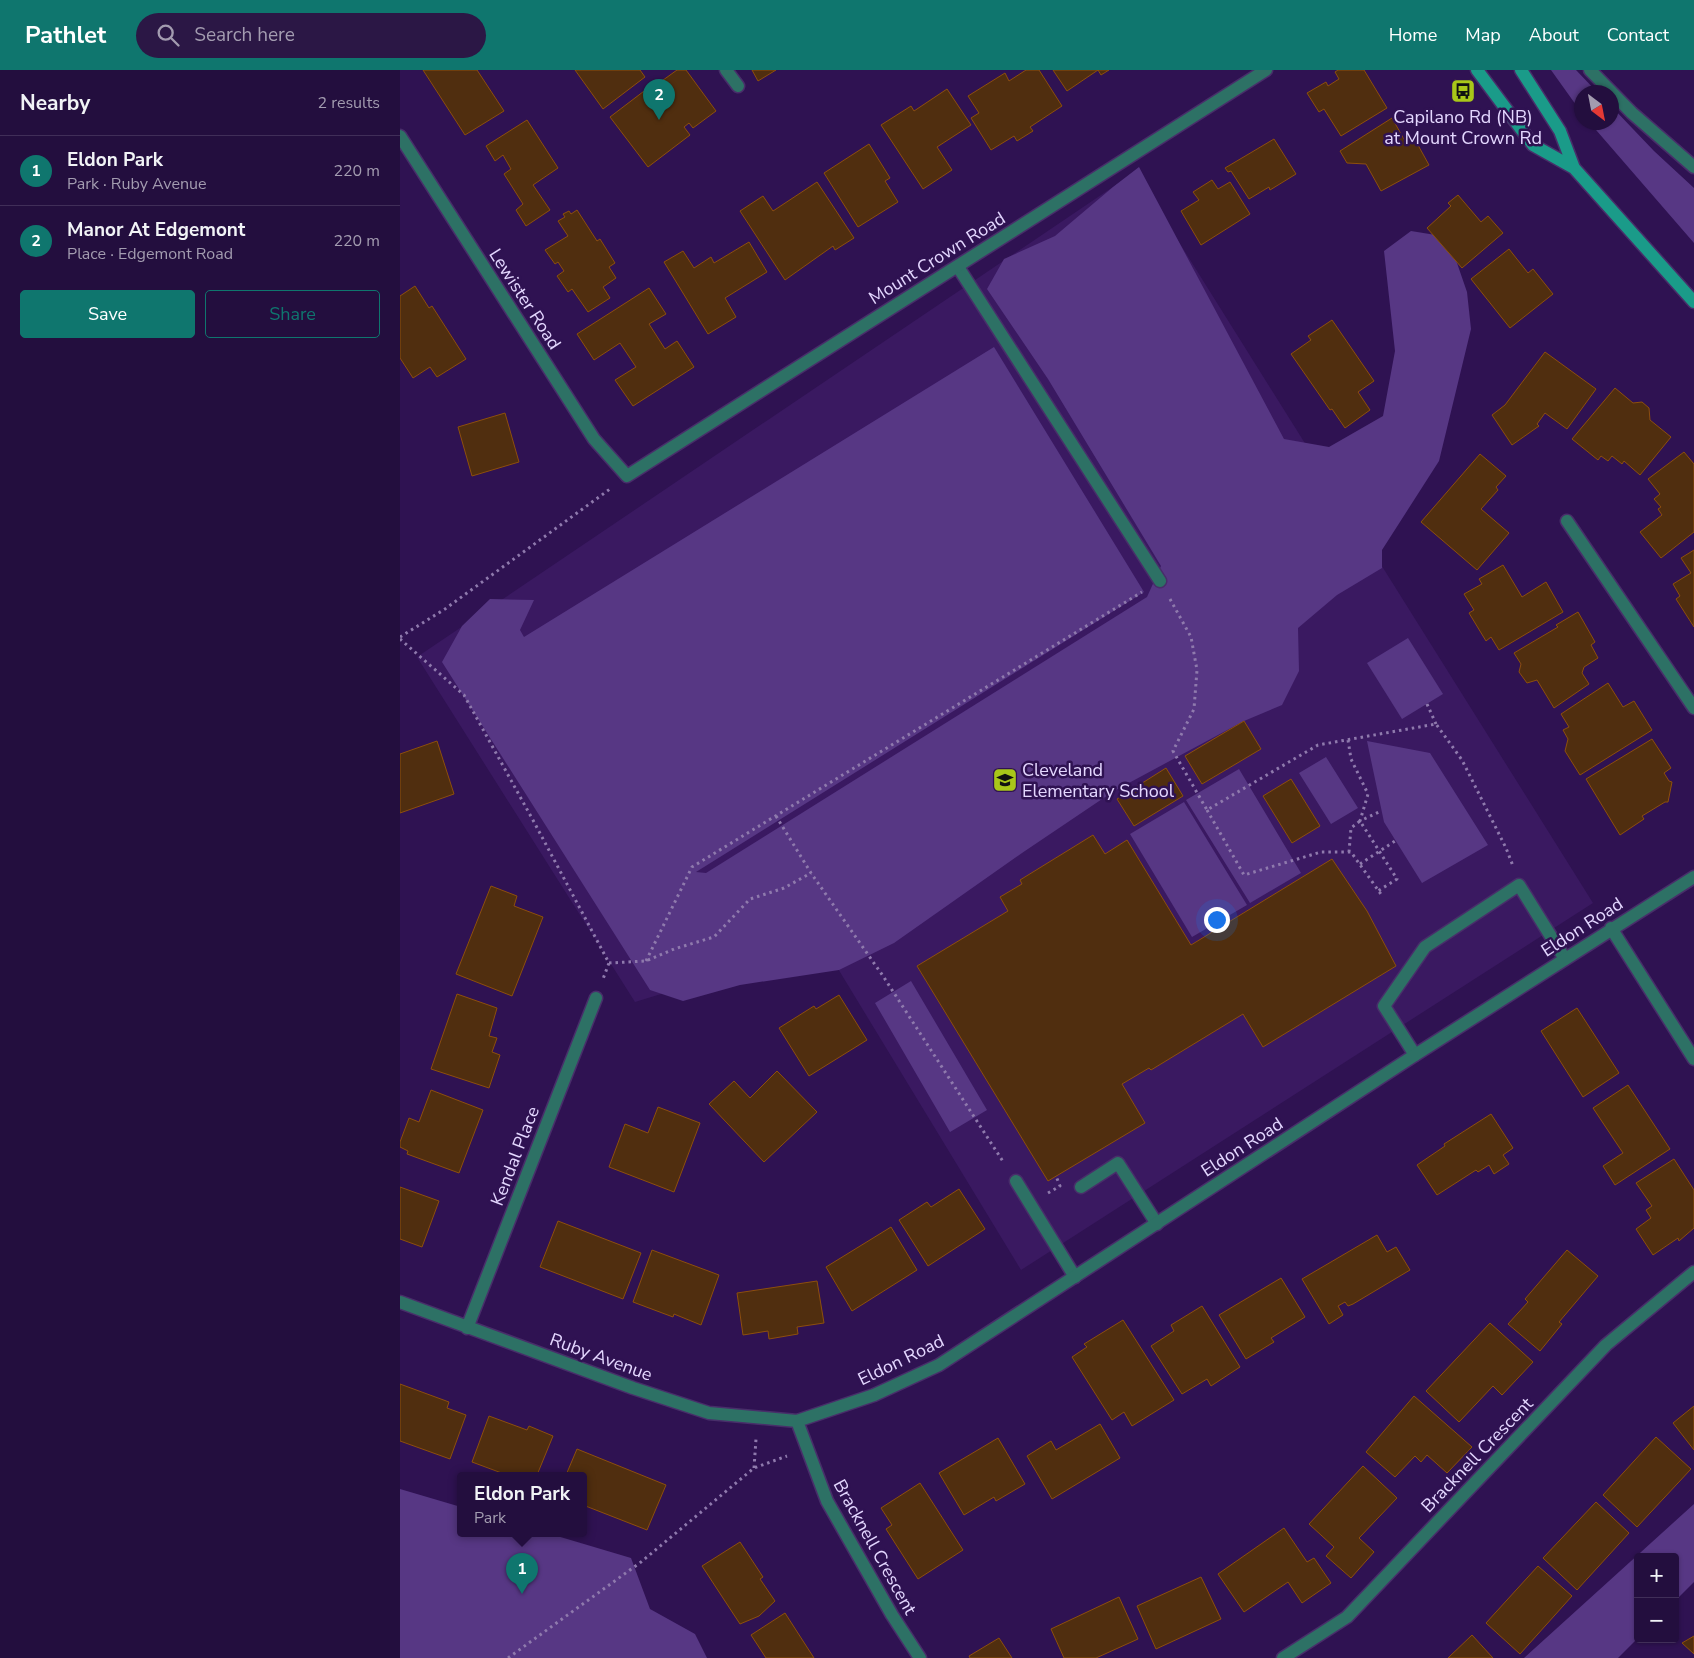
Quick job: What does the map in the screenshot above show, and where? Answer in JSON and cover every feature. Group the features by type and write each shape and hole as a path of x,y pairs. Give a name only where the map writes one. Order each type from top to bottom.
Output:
{"main road":[{"path":"1477,70 1533,145 1574,168 1694,302"},
{"path":"1521,70 1560,131 1574,168"}],"street":[{"path":"726,70 738,86"},
{"name":"Mount Crown Road","path":"627,476 1266,70"},
{"path":"1590,70 1632,113 1694,167"},
{"name":"Lewister Road","path":"400,136 594,439 627,476"},
{"path":"958,266 1160,582"},
{"path":"1567,521 1694,708"},
{"name":"Eldon Road","path":"797,1421 874,1395 938,1365 1611,928 1694,877"},
{"path":"1415,1055 1384,1006 1424,947 1520,885 1564,959"},
{"path":"1611,928 1694,1059"},
{"name":"Kendal Place","path":"467,1328 596,998"},
{"path":"1081,1187 1118,1163 1157,1224"},
{"path":"1016,1181 1075,1277"},
{"name":"Bracknell Crescent","path":"1283,1658 1347,1617 1606,1345 1694,1272"},
{"name":"Ruby Avenue","path":"400,1302 633,1388 709,1413 797,1421"},
{"name":"Bracknell Crescent","path":"797,1421 827,1501 892,1615 920,1658"}],"path":[{"path":"596,998 609,963 534,822 464,695 400,638 445,609 627,476"},
{"path":"646,961 692,867 1160,582 1192,637 1197,670 1194,709 1173,751 1244,875 1321,852 1351,852 1383,897"},
{"path":"1427,704 1436,724 1462,760 1506,848 1520,885"},
{"path":"1208,810 1318,745 1436,724"},
{"path":"1348,740 1351,759 1368,794 1360,821"},
{"path":"1349,852 1351,828 1360,821 1381,811"},
{"path":"776,815 811,873 883,976 1016,1181"},
{"path":"1360,821 1398,878 1378,890"},
{"path":"1360,864 1395,841"},
{"path":"609,963 646,961 674,949 714,937 750,899 784,888 811,873"},
{"path":"1043,1195 1060,1186 1056,1176"},
{"path":"754,1468 757,1417"},
{"path":"508,1658 641,1562 754,1468 787,1456"}],"shaded area":[{"path":"1551,70 1576,70 1590,85 1574,85 1574,102"},
{"path":"1619,114 1654,151 1694,188 1694,243 1596,130 1619,130"},
{"path":"1139,167 1284,439 1329,447 1383,416 1395,351 1384,251 1411,231 1448,237 1467,292 1471,329 1439,461 1382,550 1382,568 1337,595 1298,628 1299,671 1282,705 1244,721 1114,791 894,943 839,970 740,985 683,1001 650,990 442,662 462,626 490,599 534,600 520,630 524,637 994,347 1144,592 696,872 706,873 1147,597 1161,566 1048,379 987,289 1004,259 1055,236"},
{"name":"Cleveland Elementary School","path":"1135,172 1593,903 1021,1270 823,944 635,1002 417,657"},
{"path":"1408,638 1443,694 1402,719 1367,663"},
{"path":"1367,741 1430,753 1488,845 1422,883 1384,822"},
{"path":"1326,757 1358,808 1331,824 1299,773"},
{"path":"1239,769 1301,873 1250,903 1186,800"},
{"path":"1184,802 1247,905 1192,937 1130,834"},
{"path":"911,981 987,1110 950,1132 875,1003"},
{"path":"400,1489 457,1506 457,1537 560,1537 631,1558 650,1609 695,1634 707,1658 400,1658"},
{"path":"1694,1504 1694,1582 1679,1597 1679,1553 1640,1553"},
{"path":"1634,1558 1634,1642 1618,1658 1524,1658"}],"building":[{"path":"423,70 477,70 504,111 465,135"},
{"path":"575,70 640,70 645,77 603,109"},
{"path":"677,70 686,70 716,111 693,128 689,123 684,127 690,135 648,167 610,117 652,85 658,93 663,89 659,83"},
{"path":"752,70 776,70 758,81"},
{"path":"1026,70 1039,70 1062,106 1030,127 1033,131 1017,141 1014,136 991,150 971,118 979,113 968,96 1005,73 1009,81"},
{"path":"1053,70 1098,70 1067,91"},
{"path":"1098,70 1109,70 1101,75"},
{"path":"1338,70 1364,70 1387,108 1341,136 1324,109 1319,112 1307,93 1326,82 1328,86 1339,79 1335,72"},
{"path":"947,89 971,125 937,147 952,170 923,189 881,125 911,106 914,111"},
{"path":"1392,118 1405,141 1413,136 1429,165 1381,191 1366,164 1347,163 1340,151"},
{"path":"527,120 558,168 533,185 550,210 526,226 516,210 523,204 504,174 511,169 503,155 495,161 486,146"},
{"path":"1274,139 1296,174 1270,190 1269,187 1249,199 1231,171 1228,172 1225,168"},
{"path":"869,144 890,178 885,181 898,202 858,227 824,173"},
{"path":"1212,180 1218,189 1230,182 1250,214 1201,245 1181,211 1199,200 1193,192"},
{"path":"817,182 854,238 835,250 833,246 785,280 740,211 763,196 773,211"},
{"path":"1458,195 1481,222 1488,216 1503,233 1462,268 1427,228 1451,206 1448,203"},
{"path":"577,210 597,241 600,239 615,263 609,267 616,278 603,287 610,298 588,312 572,289 568,292 557,276 564,271 558,262 555,264 545,250 568,236 558,221 565,217 563,214 569,211 571,214"},
{"path":"749,242 767,272 725,298 736,317 708,334 664,262 683,251 694,268 711,257 714,263"},
{"path":"1509,249 1528,273 1533,269 1553,294 1510,328 1471,279"},
{"path":"415,286 429,308 432,306 466,359 437,377 430,367 413,378 400,358 400,296"},
{"path":"649,288 666,314 649,324 665,349 677,341 694,367 633,406 615,380 636,367 620,343 594,360 577,334"},
{"path":"1332,320 1374,381 1358,392 1370,410 1345,428 1332,409 1330,410 1291,354 1311,340 1308,336"},
{"path":"1545,352 1596,389 1567,429 1545,413 1537,424 1539,426 1512,445 1492,415 1505,405"},
{"path":"1615,388 1633,403 1642,402 1649,408 1650,420 1671,437 1640,475 1624,461 1622,464 1612,456 1608,461 1601,456 1598,460 1572,439"},
{"path":"505,413 519,462 472,476 458,427"},
{"path":"1684,452 1694,464 1694,532 1661,558 1640,532 1662,515 1658,509 1661,507 1654,499 1660,494 1648,479"},
{"path":"1480,454 1506,476 1496,487 1498,490 1481,509 1509,533 1477,570 1421,522"},
{"path":"1694,550 1694,627 1676,599 1680,596 1673,584 1691,573 1681,558"},
{"path":"1503,565 1522,597 1546,582 1563,612 1499,650 1491,637 1486,641 1469,613 1474,610 1464,594 1482,584 1479,579"},
{"path":"1578,612 1595,642 1591,645 1598,658 1584,667 1582,673 1589,684 1554,708 1537,680 1527,683 1519,672 1521,664 1514,653 1558,627 1556,625"},
{"path":"1608,683 1623,707 1634,701 1652,730 1580,775 1565,751 1568,739 1563,730 1569,727 1561,714"},
{"path":"1244,721 1261,749 1202,784 1185,756"},
{"path":"1652,739 1671,768 1664,773 1669,781 1672,782 1668,802 1642,816 1644,819 1620,835 1586,779"},
{"path":"437,741 454,794 400,813 400,754"},
{"path":"1166,768 1183,796 1134,826 1117,799"},
{"path":"1291,779 1320,826 1292,843 1263,796"},
{"path":"1093,835 1105,854 1127,840 1191,945 1332,859 1367,911 1396,966 1263,1047 1243,1014 1151,1070 1149,1068 1122,1084 1145,1123 1048,1181 917,966 1008,911 1000,897 1022,884 1020,880"},
{"path":"491,886 517,896 514,906 543,917 512,996 456,974"},
{"path":"457,994 497,1008 489,1036 497,1038 492,1052 500,1055 489,1088 431,1069"},
{"path":"839,995 867,1040 809,1076 779,1028 814,1006 816,1009"},
{"path":"1577,1008 1619,1073 1583,1097 1541,1031"},
{"path":"777,1071 817,1112 764,1162 709,1104 734,1081 750,1098"},
{"path":"1628,1085 1670,1149 1615,1185 1603,1166 1623,1153 1593,1108"},
{"path":"431,1090 483,1110 459,1173 407,1154 408,1151 400,1147 409,1118 419,1122"},
{"path":"658,1107 700,1123 674,1192 609,1167 625,1124 648,1133"},
{"path":"1491,1114 1513,1148 1503,1155 1509,1164 1494,1174 1489,1165 1478,1172 1476,1170 1437,1195 1417,1165 1445,1146 1444,1144"},
{"path":"1674,1159 1694,1190 1694,1228 1679,1241 1678,1238 1653,1255 1636,1229 1651,1218 1646,1210 1652,1206 1636,1183"},
{"path":"400,1187 439,1201 422,1247 400,1239"},
{"path":"959,1189 985,1229 928,1266 899,1220 927,1202 931,1207"},
{"path":"558,1221 641,1253 623,1299 540,1267"},
{"path":"891,1227 917,1270 852,1311 826,1267"},
{"path":"1377,1235 1387,1252 1396,1247 1410,1270 1353,1304 1348,1306 1345,1302 1338,1306 1343,1315 1329,1324 1302,1279"},
{"path":"652,1250 719,1275 701,1325 674,1314 673,1317 633,1302"},
{"path":"1567,1250 1598,1276 1559,1322 1562,1324 1540,1351 1508,1324 1528,1302 1525,1299"},
{"path":"1281,1278 1305,1317 1271,1338 1274,1342 1246,1359 1219,1315"},
{"path":"817,1281 824,1323 797,1327 798,1334 769,1339 768,1331 743,1335 737,1293"},
{"path":"1202,1306 1240,1367 1211,1386 1207,1379 1182,1394 1151,1346 1174,1331 1171,1325"},
{"path":"1123,1320 1174,1400 1132,1426 1124,1412 1112,1420 1072,1357 1087,1347 1084,1344"},
{"path":"1490,1323 1533,1362 1502,1395 1493,1386 1459,1422 1426,1391"},
{"path":"400,1384 449,1402 447,1408 466,1415 450,1459 400,1441"},
{"path":"1414,1396 1472,1447 1447,1473 1427,1455 1421,1462 1415,1456 1395,1477 1366,1452"},
{"path":"1694,1406 1694,1450 1673,1423"},
{"path":"489,1416 527,1430 529,1426 553,1436 538,1472 499,1472 472,1462"},
{"path":"1100,1424 1120,1458 1052,1499 1027,1456 1051,1441 1056,1450"},
{"path":"1656,1437 1691,1469 1637,1527 1603,1495"},
{"path":"998,1438 1025,1484 996,1501 994,1497 964,1515 939,1473"},
{"path":"577,1449 666,1485 647,1530 587,1507 587,1472 567,1472"},
{"path":"1363,1466 1397,1498 1359,1538 1374,1552 1351,1578 1326,1556 1334,1547 1309,1524"},
{"path":"920,1483 963,1550 918,1579 886,1529 892,1525 881,1508"},
{"path":"1596,1502 1629,1533 1577,1590 1543,1558"},
{"path":"1284,1528 1307,1562 1314,1558 1331,1583 1302,1603 1288,1582 1244,1612 1218,1574"},
{"path":"740,1542 763,1577 760,1579 775,1601 759,1616 740,1624 702,1566"},
{"path":"1538,1566 1572,1596 1520,1654 1486,1623"},
{"path":"1201,1577 1221,1619 1156,1649 1137,1606"},
{"path":"1119,1597 1138,1639 1096,1658 1064,1658 1051,1629"},
{"path":"785,1613 814,1658 766,1658 751,1635"},
{"path":"1472,1635 1493,1658 1448,1658"},
{"path":"1694,1636 1694,1654 1682,1643"},
{"path":"999,1638 1012,1658 970,1658 969,1656"}],"place":[{"name":"Capilano Rd (NB) at Mount Crown Rd","path":"1463,91"},
{"name":"Manor At Edgemont","path":"659,120"},
{"name":"Cleveland Elementary School","path":"1005,780"},
{"name":"Eldon Park","path":"522,1594"}]}
